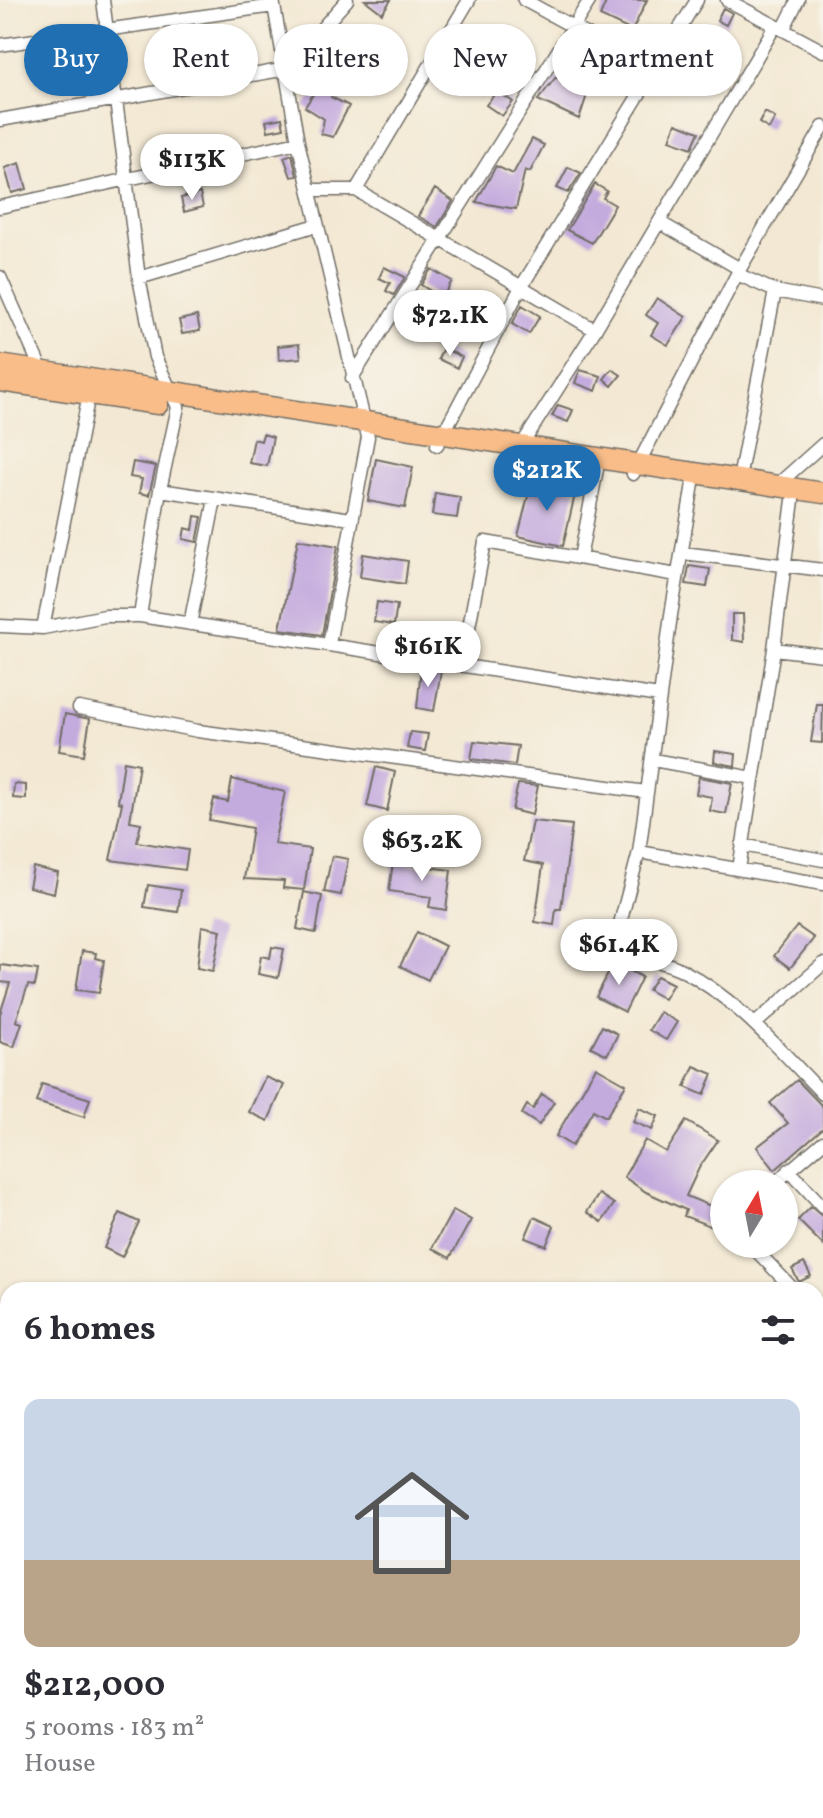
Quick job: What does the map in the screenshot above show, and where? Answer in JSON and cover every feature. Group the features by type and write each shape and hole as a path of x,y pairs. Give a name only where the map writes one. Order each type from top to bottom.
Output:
{"main road":[{"path":"0,365 174,399 367,430 823,493"},
{"path":"0,381 89,394 174,399"},
{"path":"516,451 597,469 635,468 693,484 823,505"}],"street":[{"path":"103,0 104,24"},
{"path":"326,24 347,0"},
{"path":"356,190 469,0"},
{"path":"524,0 568,24"},
{"path":"573,24 590,0"},
{"path":"683,24 697,0"},
{"path":"727,0 823,51"},
{"path":"516,451 595,330 798,0"},
{"path":"128,28 274,3 278,24"},
{"path":"0,45 24,42"},
{"path":"352,378 552,59"},
{"path":"0,120 274,71"},
{"path":"113,96 139,278 155,357 174,399 140,616"},
{"path":"290,96 298,142 312,190 352,378 367,430 329,644"},
{"path":"441,440 520,289 640,96"},
{"path":"635,468 739,271 823,127"},
{"path":"0,207 298,142"},
{"path":"312,190 356,190 520,289 595,330"},
{"path":"659,222 775,291 823,300"},
{"path":"139,278 317,225"},
{"path":"0,277 42,371"},
{"path":"739,479 775,291"},
{"path":"43,628 89,394"},
{"path":"776,486 823,444"},
{"path":"580,558 597,469"},
{"path":"693,484 659,696 639,852 619,942 642,959 678,968 755,1024 823,1094"},
{"path":"160,490 351,519"},
{"path":"190,624 215,499"},
{"path":"739,869 774,649 793,500"},
{"path":"462,664 485,542 677,575"},
{"path":"683,553 823,570"},
{"path":"0,626 43,628 105,616 140,616 659,696"},
{"path":"774,649 823,655"},
{"path":"79,708 198,731 646,792"},
{"path":"653,760 753,778"},
{"path":"742,845 823,860"},
{"path":"639,852 823,884"},
{"path":"755,1024 823,964"},
{"path":"789,1170 823,1142"},
{"path":"798,1180 823,1207"},
{"path":"763,1258 786,1282"}],"building":[{"path":"365,0 391,0 382,13"},
{"path":"607,0 647,0 635,24 617,24 600,16"},
{"path":"723,8 732,13 726,24 717,20"},
{"path":"552,82 552,96 587,96 579,119 538,100"},
{"path":"312,96 332,96 349,106 333,137 321,134 324,119 305,107"},
{"path":"493,96 504,96 513,102 502,116 486,105"},
{"path":"765,112 775,118 769,129 759,123"},
{"path":"282,118 284,128 268,131 266,121"},
{"path":"676,123 699,132 692,148 670,140"},
{"path":"532,139 544,145 530,172 525,170 516,209 476,202 496,166 513,174"},
{"path":"292,154 297,176 291,177 284,157"},
{"path":"20,163 27,189 12,193 5,168"},
{"path":"568,167 581,173 568,193 557,188"},
{"path":"595,184 607,191 603,198 615,205 592,243 567,230"},
{"path":"435,189 453,201 437,227 418,216"},
{"path":"200,193 203,207 184,212 181,198"},
{"path":"384,267 405,277 394,295 386,291 390,283 379,278"},
{"path":"431,269 452,281 442,298 421,285"},
{"path":"657,298 686,317 668,345 651,335 658,323 646,315"},
{"path":"461,301 496,316 486,333 459,321 462,314 457,312"},
{"path":"522,305 540,316 529,334 512,324"},
{"path":"197,316 200,331 182,334 179,320"},
{"path":"299,344 301,358 279,360 278,346"},
{"path":"443,348 462,357 457,368 438,359"},
{"path":"612,369 621,375 612,386 604,379"},
{"path":"580,370 601,376 596,391 575,383"},
{"path":"558,405 573,410 568,422 552,416"},
{"path":"263,434 273,437 267,466 249,463 254,439 261,441"},
{"path":"376,459 413,467 405,508 368,501"},
{"path":"133,462 156,466 149,495 139,493 142,479 130,477"},
{"path":"532,480 576,490 563,546 518,536"},
{"path":"435,493 460,497 457,518 432,515"},
{"path":"195,516 202,517 197,542 183,539 185,528 193,530"},
{"path":"298,539 338,546 322,635 280,629"},
{"path":"363,554 408,561 405,584 360,577"},
{"path":"689,566 710,569 707,587 686,584"},
{"path":"377,602 397,605 394,625 374,622"},
{"path":"732,614 743,614 744,642 732,640"},
{"path":"421,668 441,671 434,711 417,708"},
{"path":"817,704 823,704 822,743 811,742"},
{"path":"65,714 90,719 84,755 59,751"},
{"path":"410,732 428,734 425,751 407,748"},
{"path":"474,741 518,746 515,765 471,759"},
{"path":"715,751 736,754 735,766 714,762"},
{"path":"124,761 139,764 130,821 141,823 137,842 188,850 185,870 110,860 122,803 118,802"},
{"path":"376,767 395,772 387,811 367,806"},
{"path":"699,777 732,783 726,814 710,811 712,797 696,794"},
{"path":"232,779 285,792 274,844 310,849 304,890 283,888 284,881 244,879 252,828 209,820 214,799 228,802"},
{"path":"14,784 26,785 26,799 13,798"},
{"path":"518,784 538,786 532,815 512,810"},
{"path":"532,821 572,825 561,909 556,909 554,925 535,922 543,865 524,861"},
{"path":"332,856 348,859 341,895 324,892"},
{"path":"393,862 451,870 446,910 429,907 431,897 389,891"},
{"path":"33,867 58,873 54,893 29,887"},
{"path":"148,885 181,890 178,912 144,907"},
{"path":"304,892 322,896 316,933 297,929"},
{"path":"202,926 221,930 213,971 197,968"},
{"path":"797,926 814,938 790,968 774,956"},
{"path":"417,932 445,946 428,980 400,966"},
{"path":"272,947 284,949 278,978 258,974 261,956 270,958"},
{"path":"82,951 96,953 95,958 104,960 99,993 76,990"},
{"path":"614,962 642,977 625,1012 596,997"},
{"path":"1,965 38,970 35,986 28,985 16,1021 22,1023 14,1047 0,1042 0,1014 10,983 0,982"},
{"path":"657,976 673,984 664,999 648,990"},
{"path":"660,1012 677,1022 666,1040 649,1030"},
{"path":"602,1026 618,1034 607,1055 591,1047"},
{"path":"694,1066 713,1074 704,1095 685,1087"},
{"path":"596,1067 626,1084 606,1117 593,1110 572,1146 556,1136"},
{"path":"265,1077 284,1085 268,1121 249,1112"},
{"path":"797,1080 823,1107 823,1128 775,1170 757,1147 788,1123 770,1103"},
{"path":"42,1084 90,1099 84,1117 36,1102"},
{"path":"542,1094 554,1102 539,1125 522,1114 527,1105 533,1109"},
{"path":"639,1108 658,1116 652,1130 633,1122"},
{"path":"686,1121 718,1140 699,1168 686,1196 710,1206 710,1226 684,1216 686,1210 646,1192 624,1177 645,1140 666,1152"},
{"path":"599,1194 614,1204 602,1222 587,1212"},
{"path":"811,1207 823,1217 823,1245 798,1220"},
{"path":"453,1210 471,1220 450,1258 432,1248"},
{"path":"120,1213 139,1222 122,1257 104,1248"},
{"path":"534,1217 554,1226 546,1246 525,1238"},
{"path":"804,1263 811,1276 799,1282 792,1269"}]}
